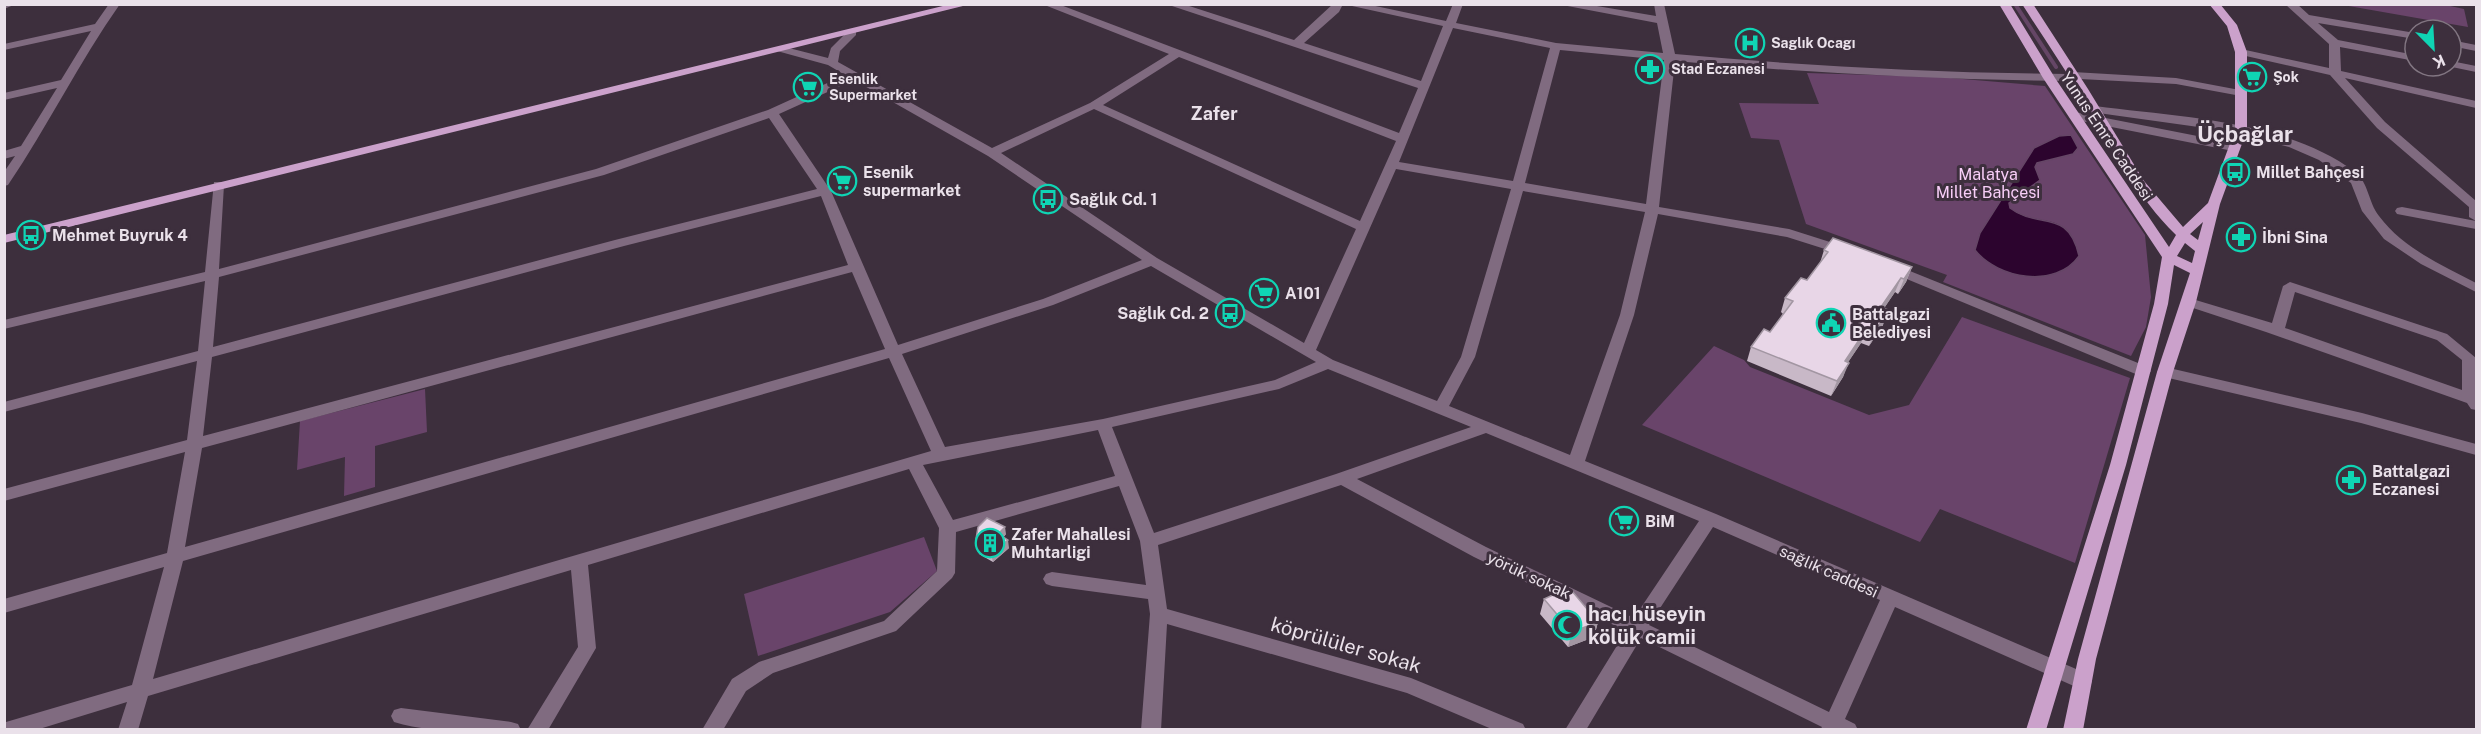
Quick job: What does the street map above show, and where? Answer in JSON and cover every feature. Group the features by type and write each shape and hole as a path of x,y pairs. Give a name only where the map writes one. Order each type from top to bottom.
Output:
{"main road":[{"path":"4,239 218,185 852,33 950,6 966,4"},
{"name":"Yunus Emre Caddesi","path":"2004,4 2049,78 2169,257 2197,271"},
{"name":"Yunus Emre Caddesi","path":"2027,4 2149,199 2183,236 2203,251"},
{"path":"2073,729 2083,681 2165,372 2189,302 2214,204 2241,130 2241,52 2232,25 2214,4"},
{"path":"2036,729 2118,465 2161,304 2169,257 2183,236 2214,204"}],"street":[{"path":"4,6 11,4"},
{"path":"4,182 99,26 115,4"},
{"path":"1047,4 1403,139"},
{"path":"1170,4 1425,86"},
{"path":"1295,45 1335,10 1338,4"},
{"path":"1348,4 1556,46 1670,58 1879,71 2176,81 2241,93"},
{"path":"1308,351 1362,226 1403,139 1458,4"},
{"path":"1562,4 1661,20"},
{"path":"1575,465 1627,315 1652,211 1670,58 1659,4"},
{"path":"2290,4 2334,43 2403,55"},
{"path":"2306,18 2403,34"},
{"path":"4,47 99,26"},
{"path":"832,63 835,50 852,33"},
{"path":"2334,43 2335,74 2381,125 2475,206 2476,217"},
{"path":"1440,409 1468,357 1488,294 1556,46"},
{"name":"sağlık caddesi","path":"781,49 832,63 992,153 1152,261 1328,363 1710,518 2083,681"},
{"path":"2241,52 2476,104"},
{"path":"992,153 1094,105 1179,53"},
{"path":"4,325 213,275 600,172 772,113 853,76"},
{"path":"4,97 66,82"},
{"path":"1094,105 1362,226"},
{"path":"2095,110 2241,130 2274,138 2309,151 2349,173 2358,182 2366,207 2382,229 2401,246 2476,288"},
{"path":"772,113 825,191 856,267 940,454"},
{"path":"2075,116 2233,147"},
{"path":"4,155 26,149"},
{"path":"1391,164 1789,233 1862,257"},
{"path":"129,729 175,558 194,445 206,355 218,185"},
{"path":"2454,188 2476,191"},
{"path":"4,407 206,355 632,238 825,191"},
{"path":"2402,211 2476,225"},
{"path":"4,606 895,351 1048,302 1152,261"},
{"path":"1877,262 2143,371"},
{"path":"4,495 856,267"},
{"path":"2272,329 2277,330 2290,286 2442,337 2469,358 2470,392 2475,402"},
{"path":"2189,302 2272,329 2475,402"},
{"path":"6,729 940,454 1102,424 1279,384 1328,363"},
{"path":"2165,372 2362,418 2476,450"},
{"path":"1102,424 1149,541 1159,614 1151,729"},
{"path":"1149,541 1342,478 1487,427"},
{"path":"712,729 739,685 766,667 890,626 946,573 948,528 915,462"},
{"name":"yörük sokak","path":"1342,478 1480,552 1638,627 1837,727"},
{"path":"948,528 1125,479"},
{"path":"1575,729 1638,627 1710,518"},
{"path":"537,729 587,648 579,561"},
{"path":"1052,579 1156,593"},
{"path":"1837,727 1890,598"},
{"name":"köprülüler sokak","path":"1159,614 1411,686 1516,729"},
{"path":"401,716 511,729"}],"green space":[{"path":"2441,4 2464,9 2468,27 2463,26 2463,18 2417,18 2343,5"},
{"name":"Malatya Millet Bahçesi","path":"1807,73 1939,77 2045,86 2145,235 2151,297 2146,327 2131,356 1943,282 1947,275 1806,224 1779,140 1751,138 1739,103 1819,104"},
{"path":"1962,317 2130,378 2075,563 1940,509 1920,542 1642,425 1714,346 1744,360 1750,367 1869,415 1909,405"},
{"path":"425,389 427,432 375,446 375,487 344,496 345,457 297,470 300,421"},
{"path":"924,537 937,571 890,612 758,656 744,594"}],"shaded area":[{"path":"2071,135 2078,148 2073,154 2037,163 2035,167 2040,180 2009,203 2010,208 2021,214 2060,225 2068,231 2079,256 2069,266 2056,273 2042,276 2012,273 1985,260 1975,250 1980,233 2034,148 2059,136"}],"building":[{"name":"Battalgazi Belediyesi","path":"1833,238 1912,267 1904,279 1901,278 1881,307 1889,310 1875,331 1867,328 1845,361 1849,363 1837,381 1751,347 1764,329 1770,332 1793,301 1785,298 1801,278 1807,280 1828,252 1824,250"},
{"name":"Zafer Mahallesi Muhtarligi","path":"987,518 1005,527 998,534 1008,540 991,554 978,546 981,542 976,539 978,527"},
{"path":"1568,588 1598,622 1572,632 1544,599"}],"waterway":[{"path":"2015,4 2056,67"}],"place":[{"name":"Saglık Ocagı","path":"1750,43"},
{"name":"Stad Eczanesi","path":"1650,69"},
{"name":"Şok","path":"2252,77"},
{"name":"Esenlik Supermarket","path":"808,87"},
{"name":"Millet Bahçesi","path":"2235,172"},
{"name":"Esenik supermarket","path":"842,181"},
{"name":"Sağlık Cd. 1","path":"1048,199"},
{"name":"Mehmet Buyruk 4","path":"31,235"},
{"name":"İbni Sina","path":"2241,237"},
{"name":"A101","path":"1264,293"},
{"name":"Sağlık Cd. 2","path":"1230,313"},
{"name":"Battalgazi Belediyesi","path":"1831,323"},
{"name":"Battalgazi Eczanesi","path":"2351,480"},
{"name":"BiM","path":"1624,521"},
{"name":"Zafer Mahallesi Muhtarligi","path":"990,543"},
{"name":"hacı hüseyin kölük camii","path":"1567,625"}],"district":[{"name":"Zafer","path":"1214,114"},
{"name":"Üçbağlar","path":"2245,134"}]}
